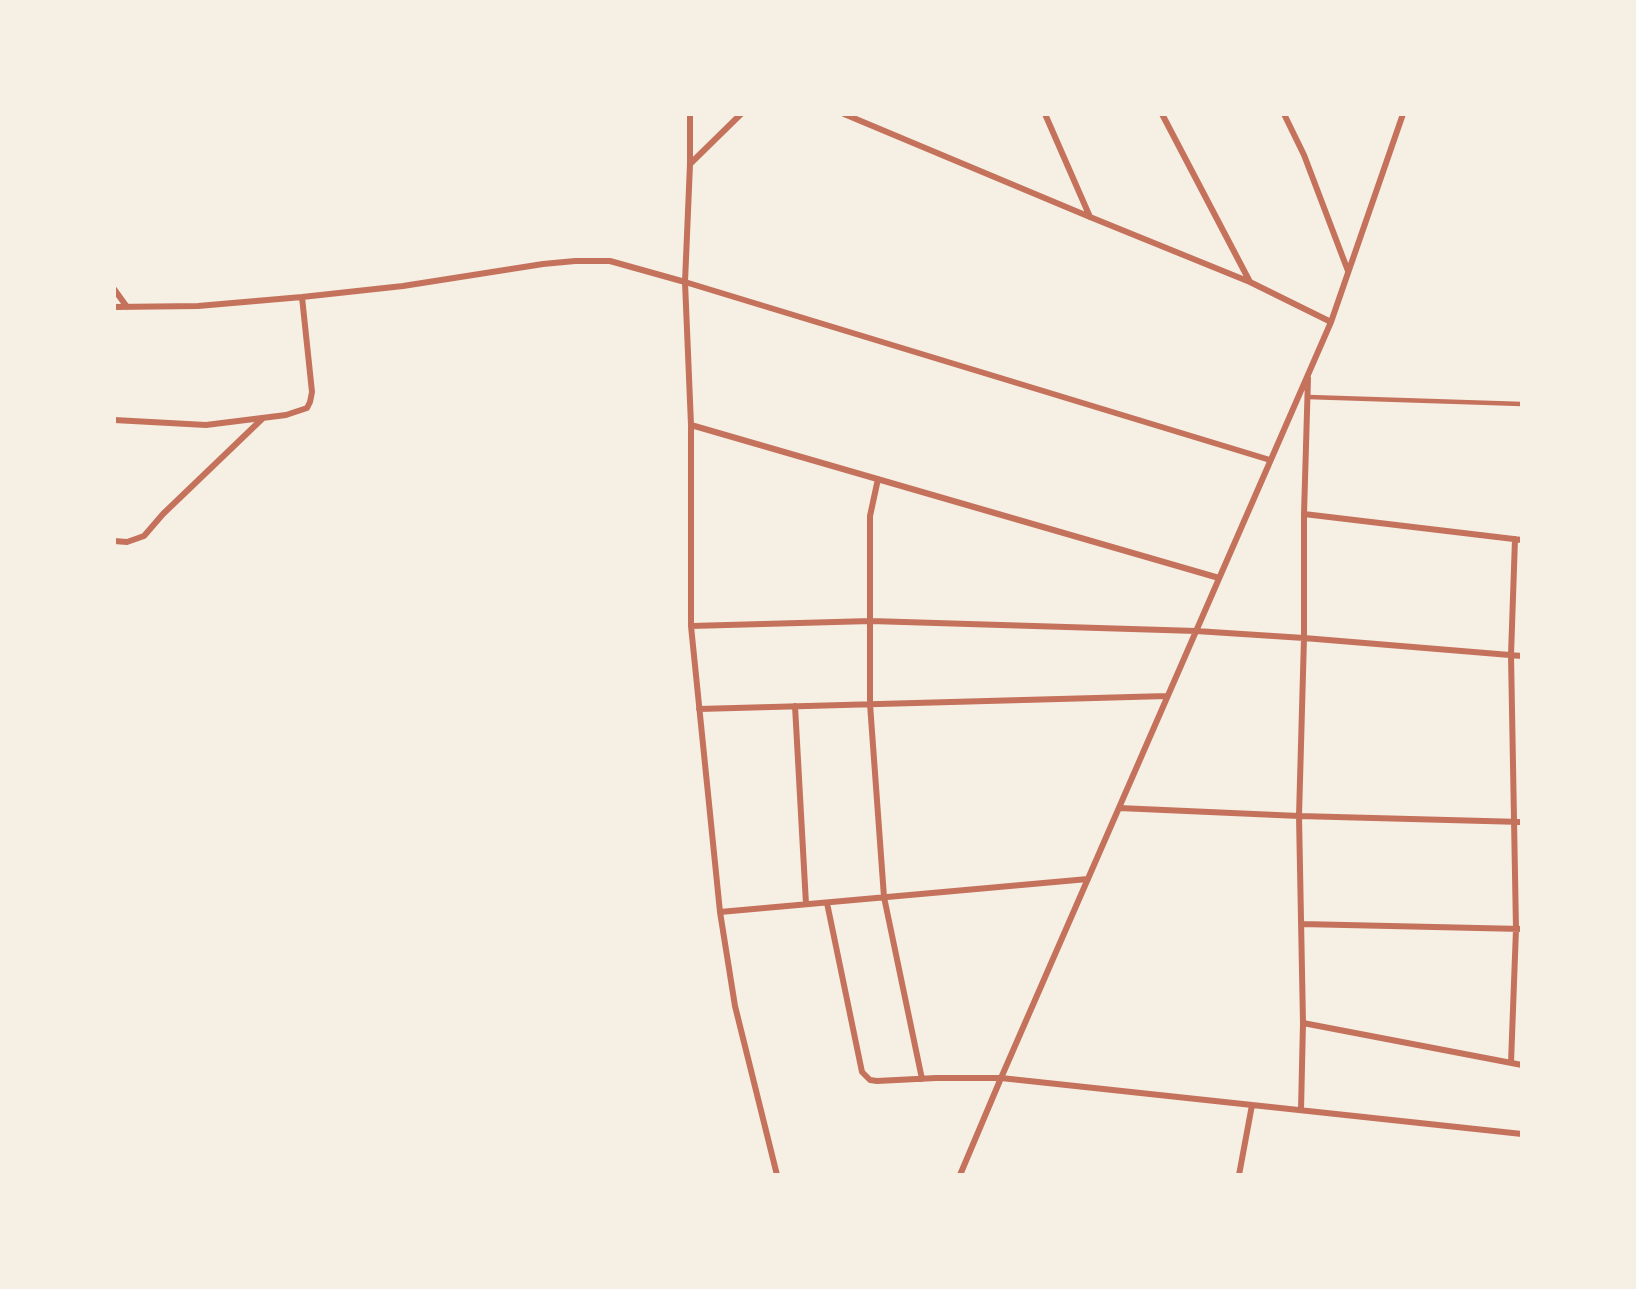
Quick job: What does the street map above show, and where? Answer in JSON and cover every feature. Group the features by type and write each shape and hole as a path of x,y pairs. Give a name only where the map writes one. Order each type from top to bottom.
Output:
{"street":[{"path":"690,114 685,282 691,425 691,626 720,912 735,1006 777,1175"},
{"path":"690,164 741,114"},
{"path":"844,114 1250,282 1331,322"},
{"path":"1045,114 1090,217"},
{"path":"1162,114 1250,282"},
{"path":"1284,114 1304,155 1348,271"},
{"path":"960,1175 1331,322 1403,114"},
{"path":"114,307 198,306 302,297 404,286 575,261 610,261 1270,460"},
{"path":"114,289 127,307"},
{"path":"114,420 206,424 286,415 307,408 312,392 302,297"},
{"path":"1301,1110 1303,1023 1299,816 1308,373"},
{"path":"114,541 127,542 144,536 163,514 262,418"},
{"path":"691,425 1219,578"},
{"path":"878,479 870,516 870,704 884,897 922,1079"},
{"path":"1304,514 1519,539 1511,655 1513,822 1519,929 1511,1063"},
{"path":"691,626 871,621 1196,631 1522,656"},
{"path":"699,709 1167,696"},
{"path":"795,706 806,904"},
{"path":"1119,808 1522,822"},
{"path":"720,912 1088,879"},
{"path":"827,903 861,1072 870,1080 877,1082 1001,1078 1522,1134"},
{"path":"1301,924 1519,929"},
{"path":"1303,1023 1522,1065"},
{"path":"1239,1175 1252,1105"}],"lane":[{"path":"1308,397 1522,404"}]}
